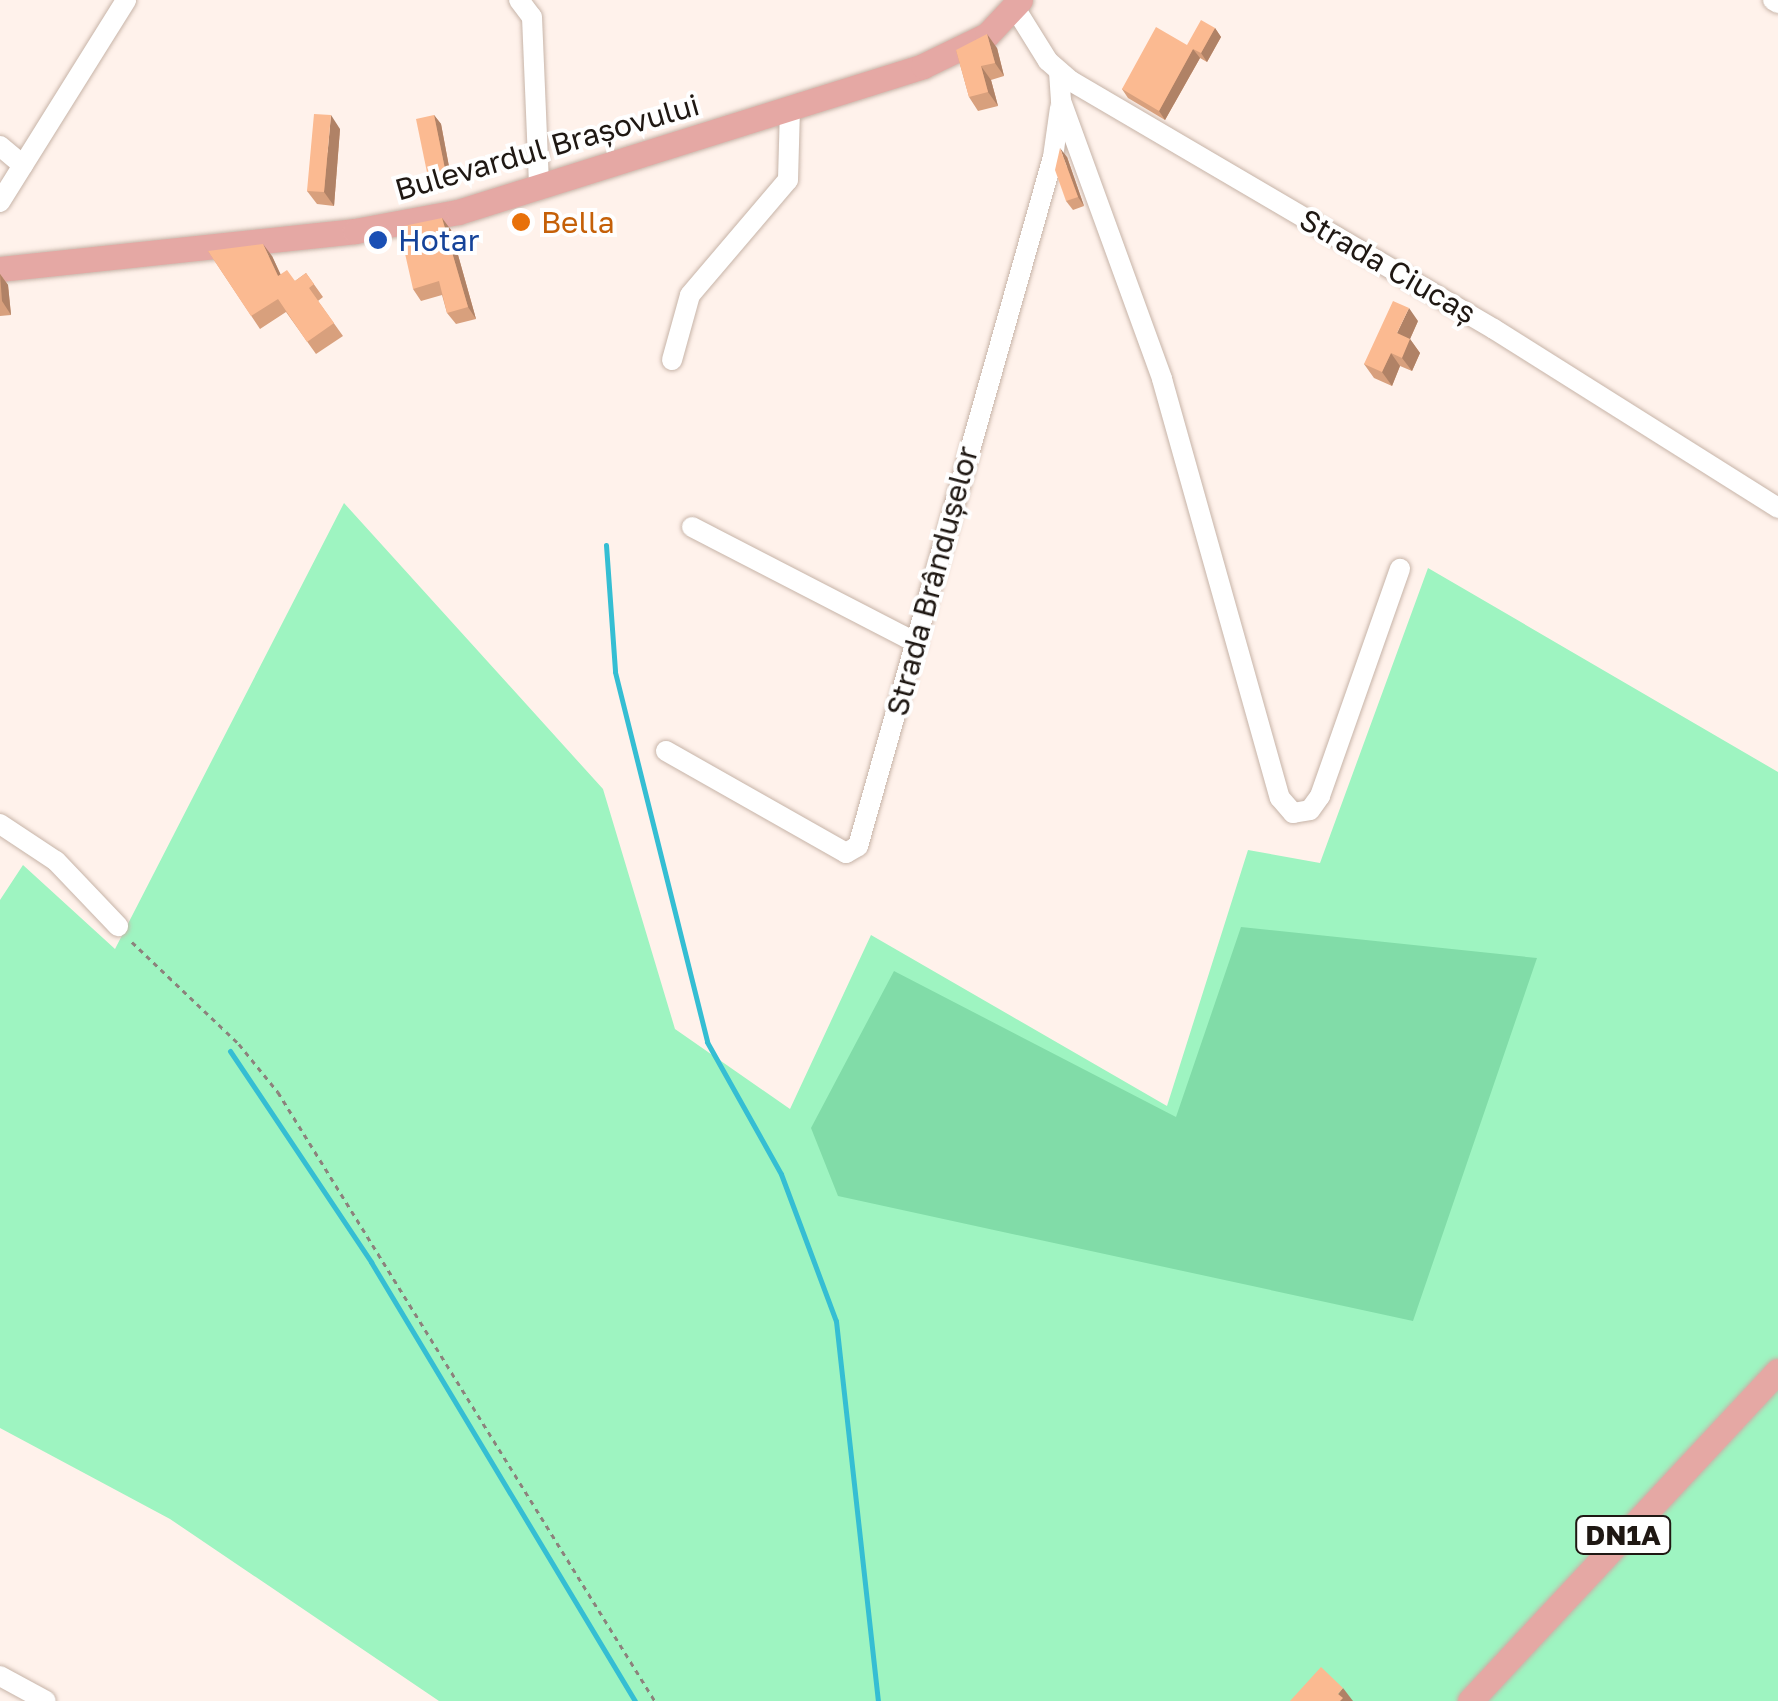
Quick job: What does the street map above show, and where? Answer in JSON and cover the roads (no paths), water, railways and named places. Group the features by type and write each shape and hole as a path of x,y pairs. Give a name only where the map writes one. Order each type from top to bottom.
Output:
{"main road":[{"name":"Bulevardul Brașovului","path":"0,269 390,226 539,187 790,110 949,55 987,35 1018,4"},
{"name":"DN1A","path":"1470,1701 1778,1371"}],"street":[{"path":"0,202 126,0"},
{"name":"Strada Ciucaș","path":"1018,4 1059,72 1494,329 1778,508"},
{"path":"530,6 539,187"},
{"name":"Strada Brândușelor","path":"666,751 853,852 917,643 1053,157 1061,101 1059,72"},
{"name":"Strada Brândușelor","path":"1061,101 1162,380 1280,798 1293,813 1316,805 1400,568"},
{"path":"672,360 690,295 788,180 790,110"},
{"path":"0,146 23,164"},
{"path":"692,526 917,643"},
{"path":"0,824 56,861 118,926"},
{"path":"0,1676 46,1701"}],"waterway":[{"path":"606,545 615,672 707,1042 781,1174 836,1321 878,1701"},
{"path":"230,1051 371,1262 635,1701"}],"place":[{"name":"Bella","path":"521,222"},
{"name":"Hotar","path":"378,240"}]}
